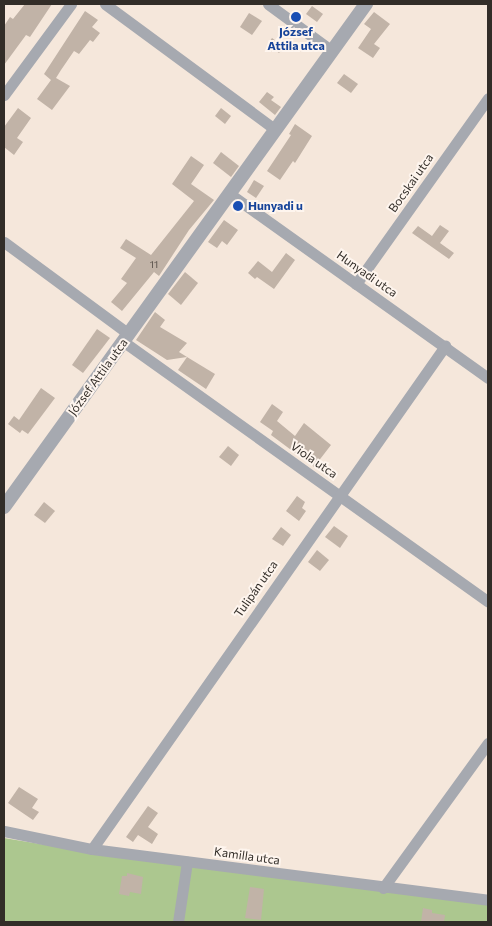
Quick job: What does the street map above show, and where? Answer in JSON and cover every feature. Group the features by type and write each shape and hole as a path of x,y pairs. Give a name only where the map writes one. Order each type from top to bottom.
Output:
{"street":[{"path":"4,95 71,4"},
{"path":"105,4 276,130"},
{"path":"268,4 332,50"},
{"name":"József Attila utca","path":"4,506 127,338 366,4"},
{"name":"Bocskai utca","path":"356,284 488,98"},
{"name":"Hunyadi utca","path":"230,194 488,378"},
{"name":"Viola utca","path":"4,242 127,338 339,495 488,602"},
{"name":"Tulipán utca","path":"92,849 444,346"},
{"path":"383,888 488,743"},
{"name":"Kamilla utca","path":"4,831 92,849 383,888 488,900"},
{"path":"178,922 187,862"}],"green space":[{"path":"4,838 124,858 488,905 488,922 4,922"}],"building":[{"path":"25,4 52,4 30,37 26,35 4,65 4,26 10,17 13,19"},
{"path":"312,6 323,14 317,22 306,14"},
{"path":"85,11 98,20 92,27 100,33 93,42 90,40 79,54 74,51 56,78 70,86 52,110 37,99 51,80 44,74"},
{"path":"374,12 390,24 374,44 380,48 373,58 358,48 371,29 364,24"},
{"path":"249,13 262,21 252,35 240,27"},
{"path":"272,38 284,47 279,53 268,44"},
{"path":"344,74 358,84 351,93 337,83"},
{"path":"267,92 274,97 271,100 281,107 275,115 259,102"},
{"path":"18,108 31,118 17,138 23,142 14,155 4,147 4,127"},
{"path":"221,108 231,116 225,124 215,116"},
{"path":"295,124 312,136 295,163 293,161 280,180 267,171 291,135 289,134"},
{"path":"221,152 239,166 231,177 213,163"},
{"path":"191,156 204,165 191,184 214,200 189,230 159,276 154,272 122,311 111,302 127,283 121,279 136,258 120,248 126,239 151,255 194,201 172,184"},
{"path":"254,180 264,186 256,198 247,192"},
{"path":"224,220 238,230 227,245 222,241 217,248 208,242"},
{"path":"440,225 449,231 440,243 454,253 449,259 412,233 418,226 432,236"},
{"path":"286,253 295,260 274,289 248,273 258,261 272,272"},
{"path":"185,272 198,283 181,305 168,294"},
{"path":"155,312 165,320 160,327 187,343 179,352 187,357 167,360 136,340"},
{"path":"97,329 110,338 83,373 72,365"},
{"path":"187,357 215,374 206,389 178,370"},
{"path":"41,388 55,398 28,434 22,430 20,433 8,424 14,416 19,420"},
{"path":"272,404 283,412 277,421 295,436 304,423 331,445 314,467 271,435 273,431 260,422"},
{"path":"228,446 239,455 231,466 219,457"},
{"path":"297,496 305,502 302,508 306,511 299,521 286,511"},
{"path":"44,502 55,511 45,523 34,515"},
{"path":"334,526 348,536 340,548 325,537"},
{"path":"281,527 291,535 283,546 272,539"},
{"path":"317,550 329,560 320,571 308,562"},
{"path":"19,787 38,799 32,808 39,812 33,820 8,803"},
{"path":"148,806 158,813 148,827 158,834 152,844 138,835 133,842 126,837"},
{"path":"127,873 143,877 141,894 130,892 129,896 119,894 122,876 127,876"},
{"path":"250,887 264,889 261,920 245,918"},
{"path":"423,908 432,910 432,913 445,915 444,922 421,922"}],"place":[{"name":"József Attila utca","path":"296,17"},
{"name":"Hunyadi u","path":"238,206"}]}
